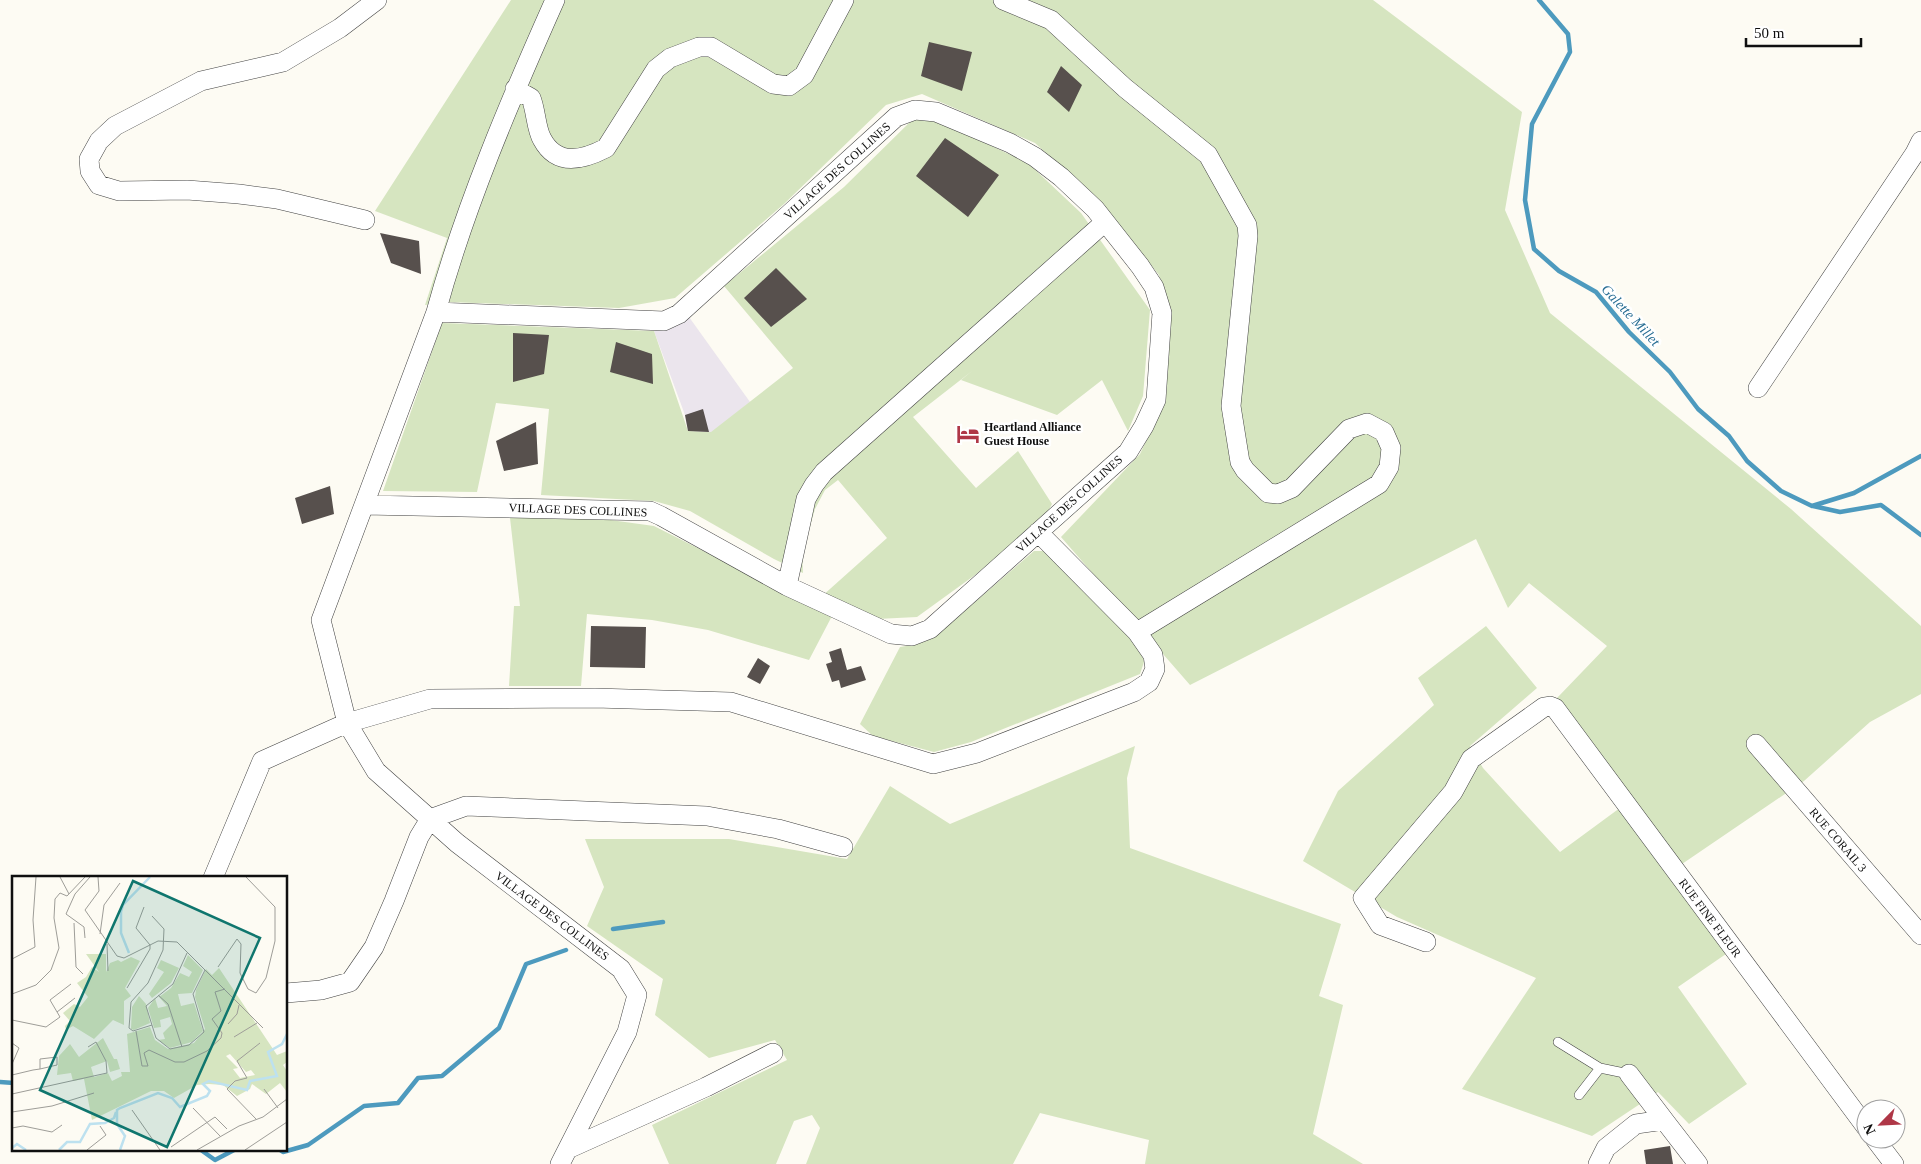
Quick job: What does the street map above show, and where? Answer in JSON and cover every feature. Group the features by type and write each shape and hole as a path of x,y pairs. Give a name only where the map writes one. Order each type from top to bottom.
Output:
{"street":[{"path":"364,220 277,199 239,194 187,190 120,192 99,185 90,171 89,159 99,141 115,126 201,81 283,62 340,28 377,0"},
{"path":"436,312 450,261 515,89 555,0"},
{"path":"515,89 531,98 541,138 554,153 571,160 592,155 606,148 656,69 670,58 699,47 711,48 773,84 789,86 804,75 844,0"},
{"path":"1003,0 1051,20 1125,88 1208,155 1247,225 1248,236 1231,406 1240,462 1245,470 1268,493 1278,494 1292,488 1349,428 1366,423 1384,432 1391,448 1389,467 1379,484 1138,632"},
{"name":"VILLAGE DES COLLINES","path":"365,505 650,511 787,586 891,634 912,636 930,629 1128,452 1144,426 1156,400 1162,312 1154,287 1140,266 1095,209 1061,177 1035,156 1010,143 936,112 915,110 896,118 679,314 664,321 436,312 321,620 348,723 376,772 457,843 621,969 637,995 627,1032 564,1157"},
{"path":"1758,388 1915,153 1921,141"},
{"path":"787,586 806,499 814,484 824,472 1106,222"},
{"path":"214,876 262,761 348,723 430,698 595,698 731,702 933,764 977,753 1134,692 1149,682 1156,670 1152,655 1138,632 1038,532"},
{"name":"RUE FINE FLEUR","path":"1426,942 1380,925 1363,898 1453,792 1471,759 1544,707 1550,706 1555,708 1856,1114"},
{"name":"RUE CORAIL 3","path":"1756,744 1921,935"},
{"path":"288,993 322,990 350,982 374,947 418,837 430,819 466,806 707,816 778,829 843,847"},
{"path":"564,1157 773,1053"},
{"path":"1629,1074 1698,1164"},
{"path":"1598,1164 1606,1148 1636,1124 1664,1120"},
{"path":"1883,1149 1894,1164"}],"lane":[{"path":"1558,1042 1600,1068 1629,1074"},
{"path":"1579,1094 1600,1068"}],"shaded area":[{"path":"689,317 750,402 711,433 688,431 685,415 654,331"}],"green space":[{"path":"511,0 1373,0 1522,112 1505,210 1550,313 1791,509 1921,626 1921,694 1870,722 1804,781 1682,864 1557,698 1607,646 1529,583 1508,608 1476,539 1190,685 1061,537 1140,454 1166,399 1170,322 1159,275 1106,208 1035,143 922,94 886,105 784,204 675,298 619,308 448,302 425,305 447,238 375,211"},
{"path":"929,117 1028,163 1081,213 1150,310 1143,396 1128,431 1102,380 1057,415 961,380 972,371 913,417 976,488 1018,451 1052,504 1045,517 975,575 917,617 877,619 821,597 887,538 838,480 825,490 815,509 802,554 803,573 774,559 690,511 654,501 541,495 549,409 496,403 477,492 383,491 442,323 654,331 688,431 711,432 793,368 724,286 844,187 912,120"},
{"path":"510,518 596,518 654,526 832,616 809,660 708,630 652,620 587,614 581,686 509,686 514,606 520,606"},
{"path":"1034,551 1044,551 1140,647 1144,662 1140,674 971,742 934,752 873,736 860,724 900,647 918,644 937,635"},
{"path":"1486,626 1537,688 1470,746 1483,768 1560,852 1628,802 1739,945 1678,987 1747,1084 1689,1124 1658,1092 1592,1136 1462,1089 1536,978 1397,917 1303,861 1338,791 1434,705 1418,678"},
{"path":"1135,746 1127,778 1130,848 1341,924 1319,996 1343,1005 1313,1134 1363,1164 1145,1164 1149,1140 1040,1113 1013,1164 806,1164 820,1128 812,1115 794,1121 776,1164 669,1164 652,1125 787,1060 775,1040 709,1058 655,1015 663,979 587,926 604,887 585,839 729,839 847,859 890,786 950,824"}],"building":[{"path":"929,42 972,52 962,91 921,76"},
{"path":"1061,66 1082,85 1069,112 1047,92"},
{"path":"945,138 999,175 968,217 916,176"},
{"path":"380,233 419,241 421,274 391,263"},
{"path":"776,268 807,299 771,327 744,298"},
{"path":"513,333 549,335 544,374 513,382"},
{"path":"616,342 652,354 653,384 610,372"},
{"path":"703,409 709,432 688,431 685,415"},
{"path":"536,422 538,464 504,471 496,441"},
{"path":"330,486 334,514 302,524 295,498"},
{"path":"591,626 646,627 645,668 590,667"},
{"path":"841,648 847,670 861,666 866,680 841,688 839,680 832,682 826,664 832,662 829,652"},
{"path":"758,658 770,666 760,684 747,677"},
{"path":"1670,1146 1673,1164 1646,1164 1644,1150"}],"waterway":[{"name":"Galette Millet","path":"1539,0 1568,34 1570,52 1532,124 1525,200 1534,249 1559,271 1596,292 1629,332 1670,372 1698,409 1729,436 1747,461 1781,491 1812,506 1854,493 1921,456"},
{"path":"1813,506 1840,512 1881,505 1921,535"},
{"path":"613,929 663,922"},
{"path":"288,1151 308,1145 364,1106 398,1103 418,1078 442,1076 499,1028 526,964 566,950"},
{"path":"0,1082 12,1083"},
{"path":"204,1152 215,1160 230,1152"}],"place":[{"name":"Heartland Alliance Guest House","path":"968,434"}]}
